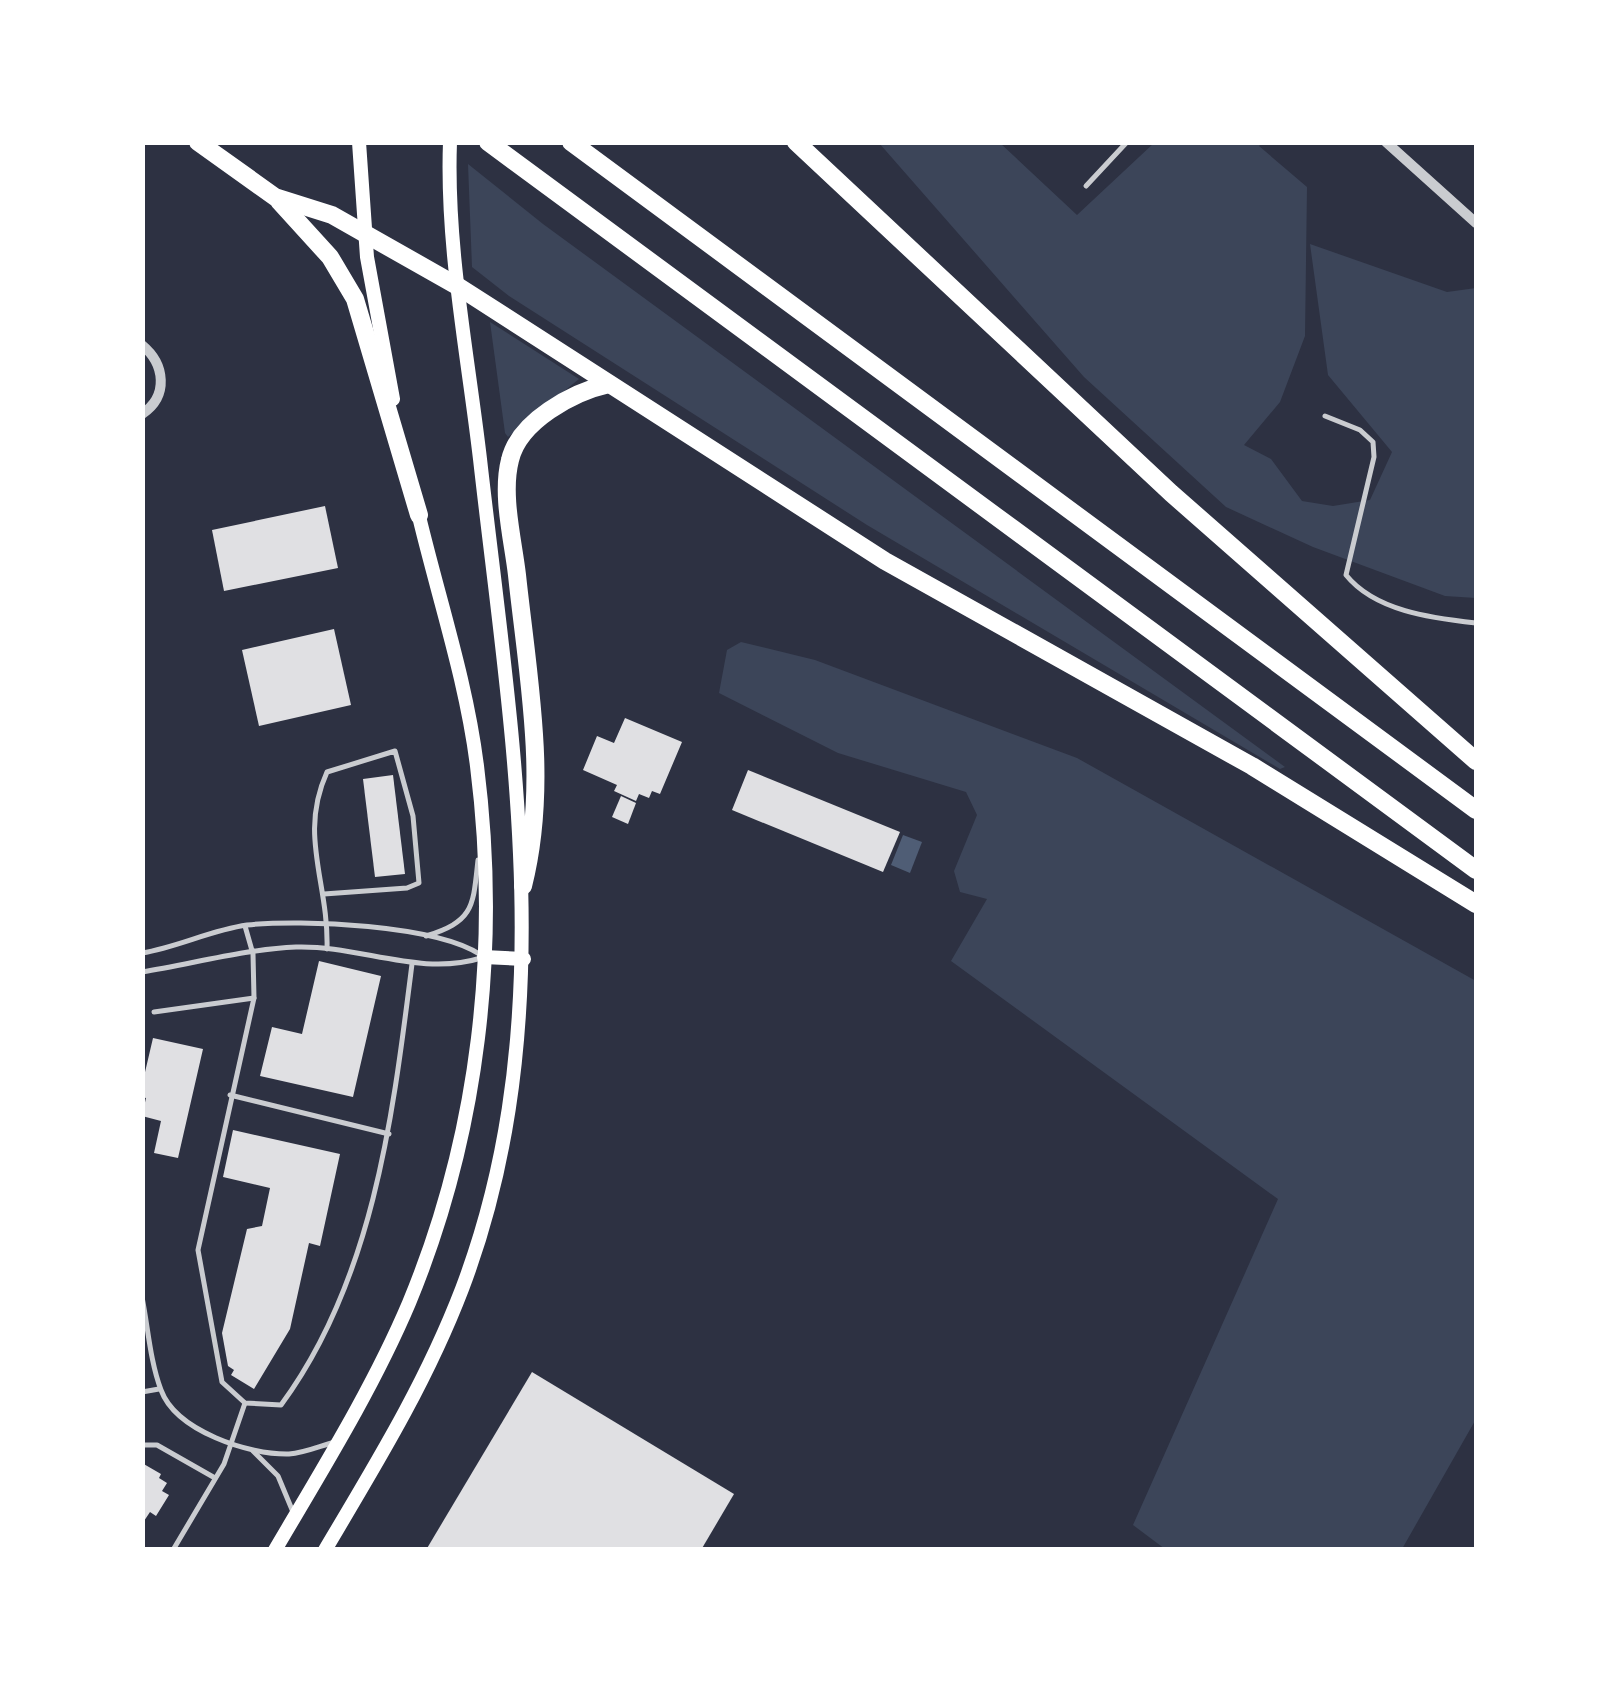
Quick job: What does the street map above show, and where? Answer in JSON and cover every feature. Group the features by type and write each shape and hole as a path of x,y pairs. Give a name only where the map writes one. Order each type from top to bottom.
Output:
{"highway":[{"path":"198,142 275,197 330,257 356,299 419,514"},
{"path":"488,142 1476,870"},
{"path":"570,142 1476,810"},
{"path":"796,142 1171,493 1476,761"},
{"path":"275,197 332,216 459,287 885,560 1252,766 1476,904"},
{"path":"523,886 536,834 538,760 510,510 510,457 529,430 552,410 608,384"}],"main road":[{"path":"275,1550 408,1306 449,1187 468,1108 484,957 486,875 477,768 449,625 419,514 376,323 364,232 359,142"},
{"path":"325,1550 417,1394 464,1284 498,1164 511,1096 524,958 517,793 459,287 450,142"},
{"path":"484,957 524,958"}],"street":[{"path":"1386,142 1476,223"},
{"path":"142,345 152,353 161,378 156,403 142,414"}],"lane":[{"path":"1086,186 1127,142"},
{"path":"1325,416 1360,430 1373,442 1374,456 1346,575 1360,594 1400,608 1476,623"},
{"path":"324,894 407,888 419,883 413,816 395,751 328,772 314,802 313,830 328,924 327,949"},
{"path":"423,937 462,923 472,907 478,862 477,768"},
{"path":"142,953 244,926 328,924 462,942 484,957"},
{"path":"244,926 253,954 254,998 198,1250 222,1382 244,1403 271,1408 281,1404 292,1391 333,1312 359,1243 389,1134 412,964"},
{"path":"142,972 295,947 412,964 460,964 484,957"},
{"path":"154,1012 254,998"},
{"path":"230,1095 389,1134"},
{"path":"142,1297 160,1388 176,1412 251,1449 290,1454 336,1441"},
{"path":"142,1392 160,1388"},
{"path":"173,1550 234,1443 244,1403"},
{"path":"142,1444 157,1445 216,1478"},
{"path":"251,1449 278,1476 295,1516"}],"shaded area":[{"path":"879,143 1000,143 1077,215 1154,143 1262,143 1259,146 1307,187 1305,336 1280,402 1244,445 1271,459 1302,501 1333,506 1370,500 1392,452 1328,375 1310,244 1447,292 1476,288 1476,598 1445,596 1313,547 1226,507 1084,377"},
{"path":"468,164 543,224 1285,767 1280,769 867,525 509,296 472,267"},
{"path":"490,322 579,379 508,437 505,433"},
{"path":"741,642 815,660 1077,758 1476,981 1476,1419 1402,1549 1165,1549 1133,1525 1278,1199 951,961 987,899 960,892 954,871 977,815 966,792 838,753 719,693 727,650"},
{"path":"903,835 922,842 910,873 891,865"}],"building":[{"path":"325,506 338,568 224,591 212,530"},
{"path":"334,629 351,705 259,726 242,650"},
{"path":"625,718 682,742 660,794 652,791 649,798 639,794 636,801 614,791 617,785 583,770 597,736 614,743"},
{"path":"748,770 900,832 883,872 732,810"},
{"path":"393,775 405,874 375,877 363,779"},
{"path":"621,796 636,803 628,824 612,817"},
{"path":"319,961 381,976 353,1097 260,1076 272,1027 302,1034"},
{"path":"153,1038 203,1049 178,1158 154,1153 161,1121 142,1116 146,1098 142,1097 142,1085"},
{"path":"233,1130 340,1154 320,1246 309,1243 290,1329 254,1389 231,1375 234,1370 228,1366 222,1333 247,1229 262,1226 270,1188 223,1177"},
{"path":"532,1372 734,1494 701,1550 426,1550"},
{"path":"142,1463 161,1474 159,1478 167,1483 162,1491 169,1495 156,1516 150,1512 142,1524"}]}
